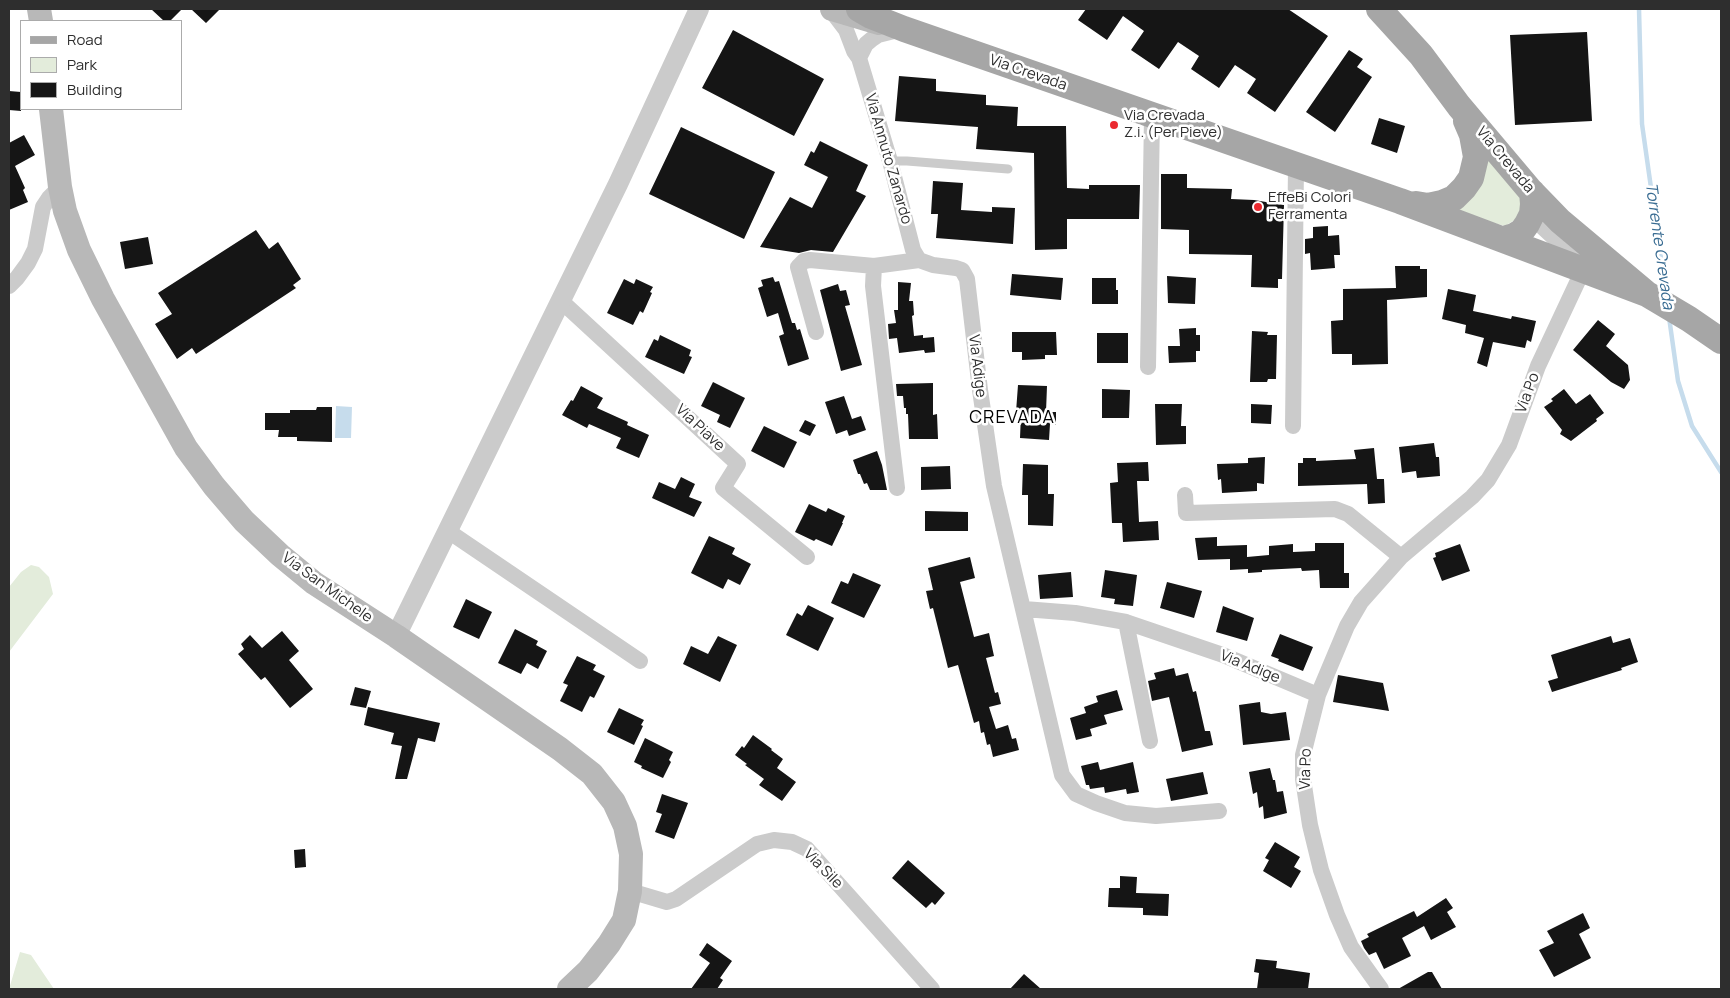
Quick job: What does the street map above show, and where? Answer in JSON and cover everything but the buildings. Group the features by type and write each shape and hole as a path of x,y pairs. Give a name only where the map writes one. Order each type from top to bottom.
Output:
{"main road":[{"name":"Via Crevada","path":"831,9 904,29"},
{"name":"Via Crevada","path":"859,9 871,16 904,29 1400,201 1647,294"},
{"name":"Via Crevada","path":"1379,9 1420,56 1532,203 1560,221 1647,294 1721,341"},
{"path":"1400,201 1428,206 1442,203 1454,198 1471,178 1476,157 1475,146 1459,106"},
{"name":"Via San Michele","path":"51,110 60,187 65,211 79,250 103,299 186,448 214,486 244,520 280,555 314,583 396,636 551,744 592,774 614,802 626,826 631,854 630,892 624,920 609,944 588,971 569,989"},
{"path":"1504,239 1522,231 1532,203"}],"street":[{"path":"396,636 618,184 698,9"},
{"name":"Via Annuto Zanardo","path":"831,9 846,30 854,51 859,58 890,161 913,250 919,260"},
{"path":"859,58 866,44 878,35 904,29"},
{"path":"1148,367 1152,116"},
{"path":"1293,426 1296,166"},
{"path":"9,286 18,278 28,263 34,248 44,207 49,198 60,187"},
{"path":"1532,203 1538,224 1581,263 1584,270"},
{"name":"Via Adige","path":"816,332 798,267 804,261 874,266 919,260 933,265 962,270 967,279 994,486 1062,775 1076,794 1125,813 1156,816 1219,811"},
{"path":"874,266 873,286 897,488"},
{"name":"Via Po","path":"1381,989 1351,947 1337,915 1321,870 1310,825 1302,779 1303,755 1318,695 1346,626 1361,602 1401,557 1472,497 1498,466 1510,445 1538,366 1584,270"},
{"name":"Via Piave","path":"560,300 738,464 723,488 807,557"},
{"path":"1185,495 1186,513 1335,509 1348,514 1401,557"},
{"path":"448,531 640,661"},
{"name":"Via Adige","path":"1024,609 1075,613 1126,622 1223,655 1318,695"},
{"path":"1126,622 1150,741"},
{"name":"Via Sile","path":"630,892 667,902 676,899 757,844 774,840 792,842 807,849 932,989"}],"lane":[{"path":"890,161 1008,169"}],"green space":[{"path":"1486,154 1521,190 1521,216 1505,226 1450,211"},
{"path":"31,565 39,567 49,577 53,594 9,652 9,587 21,572"},
{"path":"20,952 31,955 54,989 9,989"}],"water":[{"path":"336,406 352,407 351,438 335,438"}],"waterway":[{"name":"Torrente Crevada","path":"1639,9 1642,124 1666,294"},
{"name":"Torrente Crevada","path":"1669,317 1678,381 1692,426 1721,472"}],"place":[{"name":"Via Crevada Z.i. (Per Pieve)","path":"1114,125"},
{"name":"EffeBi Colori Ferramenta","path":"1258,207"}],"district":[{"name":"CREVADA","path":"1012,418"}]}
